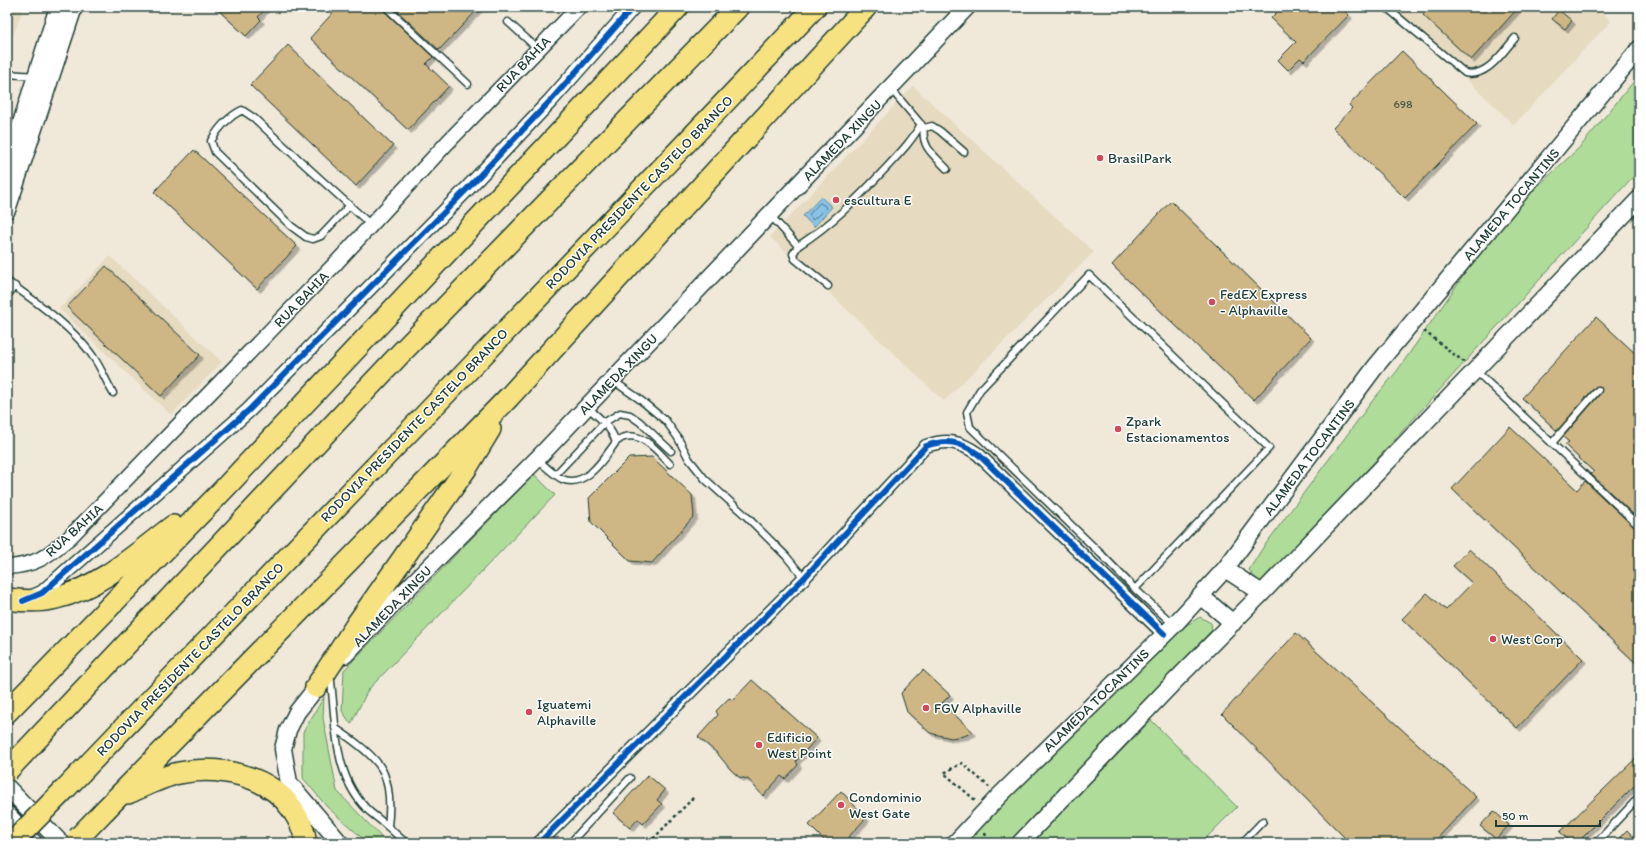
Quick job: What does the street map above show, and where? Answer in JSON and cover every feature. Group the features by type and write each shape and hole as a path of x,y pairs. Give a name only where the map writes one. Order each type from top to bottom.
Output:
{"highway":[{"path":"7,712 222,491 678,7"},
{"path":"7,771 401,353 738,7"},
{"name":"RODOVIA PRESIDENTE CASTELO BRANCO","path":"12,843 670,161 815,7"},
{"path":"73,843 509,397 866,7"},
{"path":"316,687 357,624 467,467 509,397"},
{"path":"15,600 54,599 78,591 101,579 222,491"},
{"path":"111,803 178,773 195,770 231,773 252,778 271,788 287,802 299,820 305,843"}],"main road":[{"path":"7,167 58,7"},
{"path":"7,210 74,7"},
{"name":"ALAMEDA XINGU","path":"340,843 290,783 283,749 288,730 298,712 316,687 399,597 537,459 968,7"},
{"name":"ALAMEDA TOCANTINS","path":"955,843 999,796 1169,630 1225,569 1376,366 1639,49"},
{"path":"1020,843 1158,698 1262,594 1322,529 1639,199"},
{"path":"1225,569 1262,594"},
{"path":"1201,596 1233,624"},
{"path":"7,787 61,843"},
{"path":"7,814 34,843"}],"street":[{"path":"15,600 42,593 249,410 467,189 552,99 633,7"},
{"name":"RUA BAHIA","path":"7,567 22,566 38,561 70,537 371,225 575,8"},
{"path":"539,843 804,578 926,446 940,441 956,442 967,446 978,454 1169,630"}],"lane":[{"path":"386,7 468,84"},
{"path":"1386,7 1465,74 1473,75 1487,69 1515,38"},
{"path":"508,22 538,49"},
{"path":"7,74 36,76"},
{"path":"891,89 923,126 923,137 927,147 947,168"},
{"path":"350,205 320,236 313,240 306,237 222,160 215,152 211,141 217,130 232,115 242,110 248,112 350,205 371,225"},
{"path":"923,126 932,126 940,131 964,152"},
{"path":"828,286 795,258 793,254 798,246 817,234 855,202 923,126"},
{"path":"770,215 798,246"},
{"path":"1135,589 1270,448 1089,275 980,390 968,412 970,427 1102,555 1135,589 1169,630"},
{"path":"7,281 50,313 83,345 94,357 113,393"},
{"path":"7,296 15,286"},
{"path":"1476,370 1639,526"},
{"path":"612,380 638,398 666,421 678,438 689,459 705,479 746,516 786,556 804,578"},
{"path":"1552,443 1598,390"},
{"path":"586,406 605,422 614,435 616,442"},
{"path":"556,474 605,422 620,413 630,415 671,451"},
{"path":"537,459 561,479 573,482 585,478 604,459 616,442 625,437 636,437 644,440 670,464"},
{"path":"330,671 335,728 340,761 353,791 370,812 388,826 401,839 408,843"},
{"path":"335,728 372,756 384,773 390,804 388,826"},
{"path":"570,843 630,778"},
{"path":"1596,843 1639,797"},
{"path":"1242,843 1263,821"}],"path":[{"path":"1429,335 1476,370"},
{"path":"986,810 944,773 962,763 999,796"},
{"path":"649,843 695,796"}],"shaded area":[{"path":"7,7 24,7 7,51"},
{"path":"1392,7 1597,7 1611,21 1514,125"},
{"path":"913,86 1094,252 944,401 770,237"},
{"path":"110,256 222,362 171,415 59,309"}],"green space":[{"path":"1639,75 1639,170 1261,587 1249,570 1262,549 1373,400 1397,371 1480,252 1525,198 1581,146"},
{"path":"534,474 555,495 368,690 351,724 342,711 344,670"},
{"path":"1200,617 1211,623 1212,630 1008,843 962,843 1182,628"},
{"path":"324,697 323,718 337,791 387,843 368,843 327,807 303,778 303,732"},
{"path":"1151,720 1237,807 1201,843 1032,843"}],"water":[{"path":"821,197 832,207 814,227 803,216"}],"building":[{"path":"215,7 267,7 258,17 261,20 246,36"},
{"path":"338,7 382,7 383,10 433,57 426,64 449,86 408,130 310,38"},
{"path":"393,7 480,7 439,50"},
{"path":"1282,7 1340,7 1349,15 1304,61 1300,58 1288,70 1278,60 1296,42 1271,18"},
{"path":"1430,7 1519,7 1471,60 1423,15"},
{"path":"1559,10 1572,21 1565,29 1552,19"},
{"path":"288,45 393,146 356,186 250,85"},
{"path":"1402,51 1477,124 1405,198 1333,128 1352,108 1349,105"},
{"path":"194,150 297,246 257,289 154,192"},
{"name":"FedEX Express - Alphaville","path":"1171,201 1311,338 1254,400 1112,265"},
{"path":"106,266 200,355 161,396 67,307"},
{"path":"1596,317 1639,357 1639,520 1591,474 1594,472 1565,445 1569,442 1563,437 1601,393 1601,387 1595,387 1557,431 1522,398"},
{"path":"1510,427 1577,490 1585,481 1636,529 1639,530 1639,666 1452,489"},
{"path":"652,457 692,495 694,516 652,563 630,561 591,522 589,498 629,458"},
{"name":"West Corp","path":"1469,549 1583,659 1517,728 1402,619 1427,593 1446,610 1472,583 1453,566"},
{"path":"1296,633 1476,797 1433,843 1350,843 1222,714"},
{"name":"FGV Alphaville","path":"923,670 950,695 942,703 973,732 964,736 951,738 930,733 907,712 901,693"},
{"name":"Edificio West Point","path":"752,680 817,738 796,761 798,765 785,779 781,776 763,796 748,779 739,777 730,769 717,753 698,737 718,715 716,711 729,698 733,700"},
{"path":"1639,755 1639,781 1577,843 1572,843 1560,832"},
{"path":"648,775 665,790 657,800 662,804 643,824 638,819 630,828 613,813"},
{"name":"Condominio West Gate","path":"841,791 866,818 843,843 827,843 809,825"},
{"path":"1494,811 1509,825 1496,839 1480,826"},
{"path":"1627,830 1639,843 1614,843"}],"cycle path":[{"path":"23,601 42,593 249,410 467,189 552,99 633,7"},
{"path":"539,843 804,578 926,446 940,442 953,442 965,446 978,454 1164,634"}],"place":[{"name":"BrasilPark","path":"1100,158"},
{"name":"escultura E","path":"836,200"},
{"name":"FedEX Express - Alphaville","path":"1212,302"},
{"name":"Zpark Estacionamentos","path":"1118,429"},
{"name":"West Corp","path":"1493,639"},
{"name":"FGV Alphaville","path":"926,708"},
{"name":"Iguatemi Alphaville","path":"529,712"},
{"name":"Edificio West Point","path":"759,745"},
{"name":"Condominio West Gate","path":"841,805"}]}
